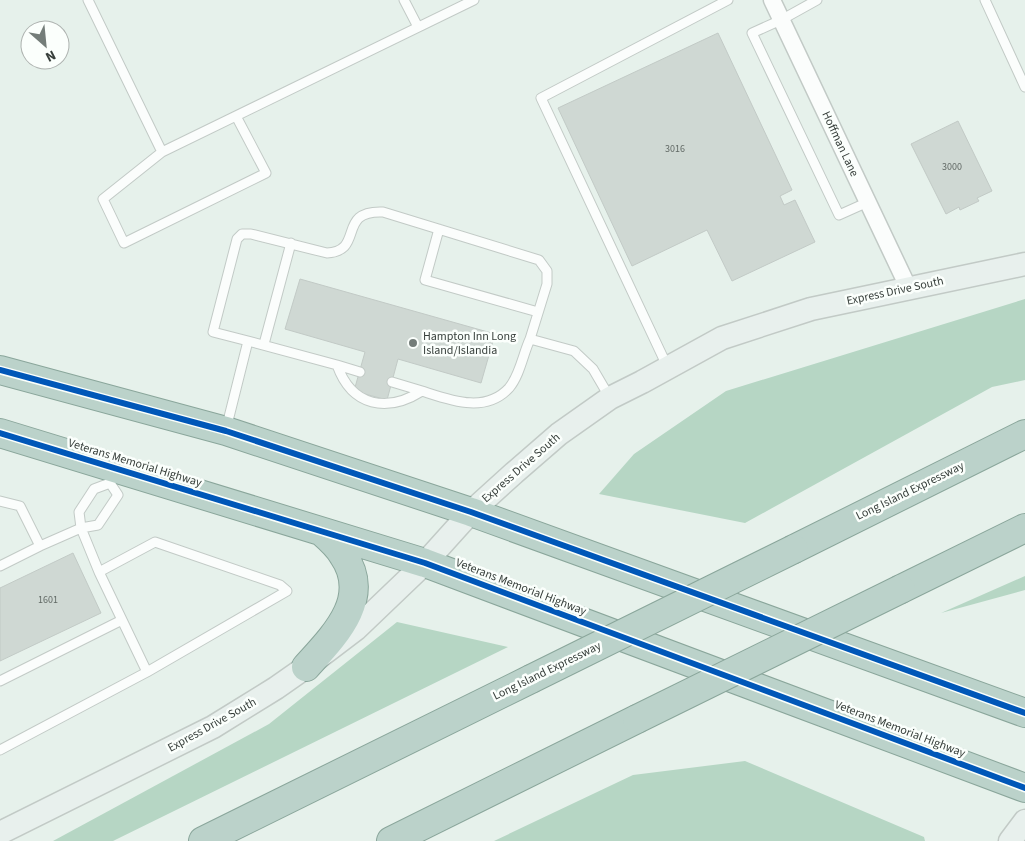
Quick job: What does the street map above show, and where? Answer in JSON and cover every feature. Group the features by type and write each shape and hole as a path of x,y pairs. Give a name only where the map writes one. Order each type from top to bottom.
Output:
{"highway":[{"path":"0,370 226,431 471,512 1025,713"},
{"name":"Veterans Memorial Highway","path":"0,433 113,476 322,532 425,563 1025,788"},
{"name":"Long Island Expressway","path":"203,841 1025,434"},
{"path":"391,841 1025,528"},
{"path":"306,667 333,637 345,620 352,604 354,587 352,572 344,555 322,532"}],"main road":[{"name":"Express Drive South","path":"0,833 214,727 306,667 356,629 425,563 471,512 559,434 610,398 722,338 811,309 1025,264"},
{"path":"1010,841 1025,822"}],"street":[{"name":"Hoffman Lane","path":"772,0 908,288"}],"lane":[{"path":"88,0 162,152"},
{"path":"404,0 418,27"},
{"path":"236,116 266,173 124,243 103,199 162,152 474,0"},
{"path":"668,368 541,98 728,0"},
{"path":"817,0 782,20 752,33 839,215 868,202"},
{"path":"985,0 1025,88"},
{"path":"360,372 264,344 213,332 237,239 242,234 251,234 327,253 335,252 344,248 350,240 353,225 362,215 372,211 383,212 539,260 547,271 547,284 517,373 508,388 493,399 475,404 450,400 392,382"},
{"path":"439,229 425,280 538,312"},
{"path":"264,344 291,243"},
{"path":"530,338 574,351 593,369 610,398"},
{"path":"226,431 248,341"},
{"path":"337,365 342,379 352,392 368,401 388,404 407,400 422,391"},
{"path":"0,566 81,528 98,525 118,495 113,476 94,489 79,512 81,528 99,572 147,672"},
{"path":"0,501 20,506 40,546"},
{"path":"0,750 147,672 287,591 280,585 155,542 99,572"},
{"path":"0,681 122,620"}],"green space":[{"path":"1025,299 1025,380 992,387 745,523 599,494 634,454 726,391"},
{"path":"1025,576 1025,590 941,613"},
{"path":"397,622 508,647 113,841 53,841 269,724"},
{"path":"745,761 924,837 925,841 494,841 633,775"}],"building":[{"path":"718,33 792,190 780,196 784,205 795,200 815,242 732,281 707,230 632,266 558,108"},
{"path":"958,121 992,191 977,198 979,201 960,210 959,207 946,214 911,144"},
{"name":"Hampton Inn Long Island/Islandia","path":"300,279 495,334 481,383 398,359 387,400 354,391 365,352 285,329"},
{"path":"73,553 101,613 0,661 0,588"}],"cycle path":[{"path":"0,370 226,431 471,512 1025,713"},
{"path":"0,433 425,563 1025,788"}],"place":[{"name":"Hampton Inn Long Island/Islandia","path":"413,343"}]}
